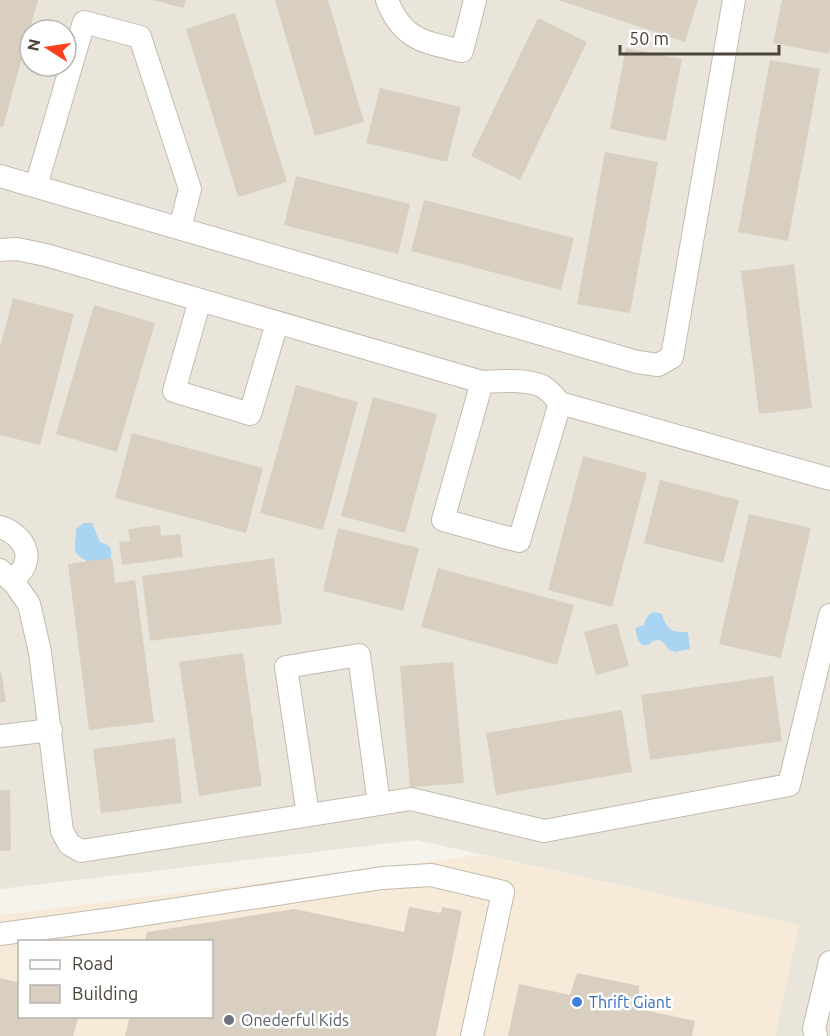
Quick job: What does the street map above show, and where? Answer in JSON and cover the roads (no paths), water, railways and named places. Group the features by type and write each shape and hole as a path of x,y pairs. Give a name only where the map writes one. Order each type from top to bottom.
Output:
{"lane":[{"path":"387,0 393,16 408,33 424,42 462,51 475,0"},
{"path":"0,176 637,362 658,365 672,357 734,0"},
{"path":"36,186 84,22 140,37 190,189 180,228"},
{"path":"0,250 17,249 46,255 482,382 519,381 542,386 560,403 830,479"},
{"path":"200,300 174,391 250,414 277,323"},
{"path":"482,382 443,520 519,541 560,403"},
{"path":"0,527 12,531 24,544 27,563 20,574 5,575"},
{"path":"5,575 29,604 40,652 62,831 69,844 81,852 411,799 544,831 789,785 830,615"},
{"path":"308,815 286,667 360,655 379,804"},
{"path":"0,736 51,730"},
{"path":"0,934 382,878 431,875 503,892 472,1036"},
{"path":"816,1036 814,1029 830,962"}],"water":[{"path":"84,523 92,523 100,542 110,547 109,562 89,563 77,554 76,529"},
{"path":"655,612 662,614 670,629 688,632 690,649 675,652 669,650 660,640 642,645 635,628 644,625 647,617"}],"place":[{"name":"Thrift Giant","path":"577,1002"},
{"name":"Onederful Kids","path":"229,1020"}]}
